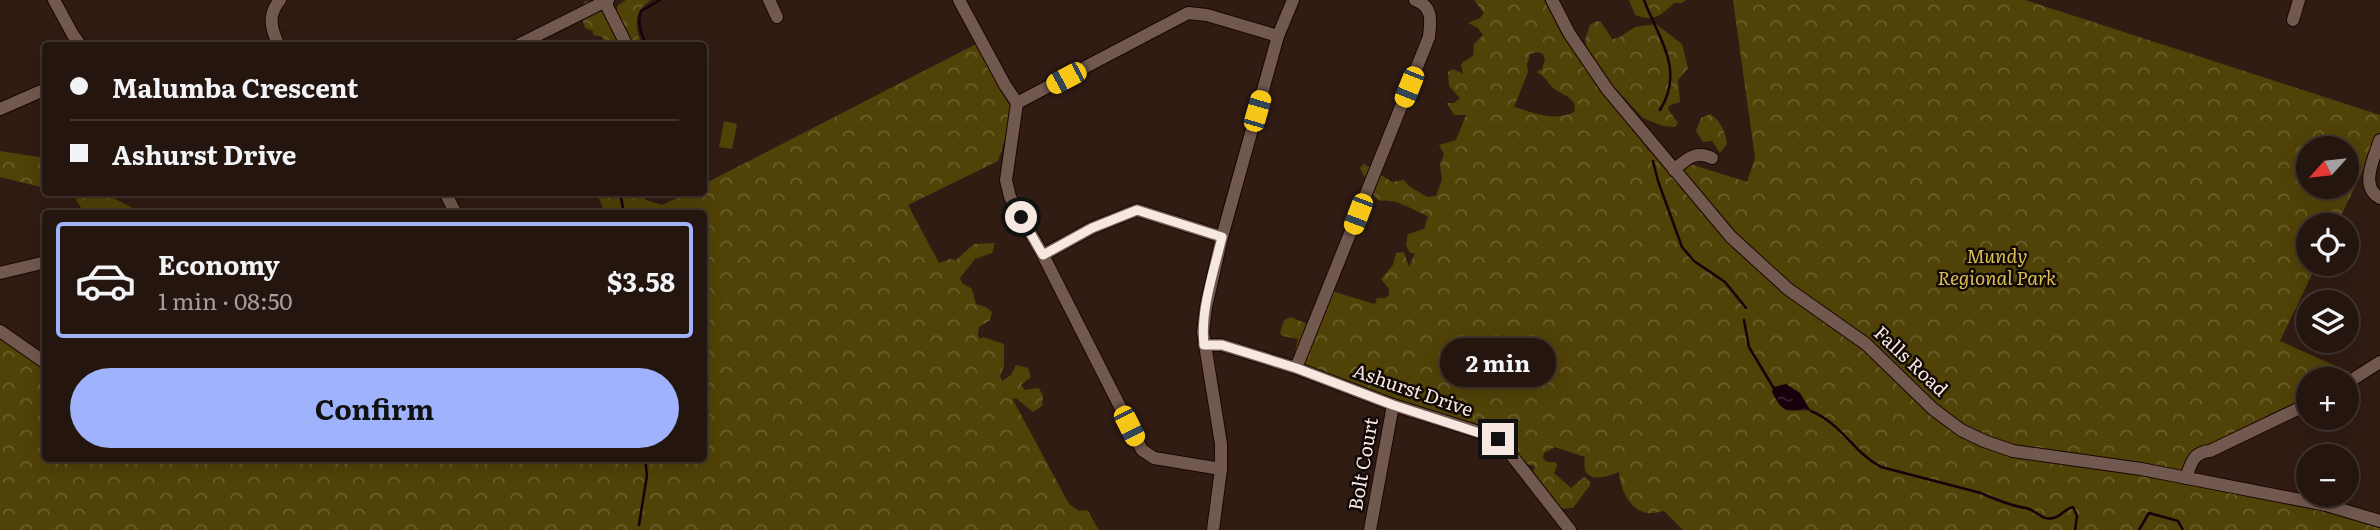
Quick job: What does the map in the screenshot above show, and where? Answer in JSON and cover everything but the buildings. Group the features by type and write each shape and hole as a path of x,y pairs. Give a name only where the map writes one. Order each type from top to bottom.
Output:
{"street":[{"path":"54,0 77,42"},
{"path":"278,42 271,23 273,9 280,0"},
{"path":"769,0 777,17"},
{"path":"959,0 1017,103 1006,180 1010,197 1043,255 1142,450 1154,458 1221,468"},
{"path":"1213,530 1221,468 1221,444 1204,345 1206,307 1222,237 1278,36 1293,0"},
{"path":"1296,368 1429,37 1432,17 1423,3 1415,0"},
{"name":"Falls Road","path":"1552,0 1569,33 1607,89 1748,254 1788,289 1867,344 1925,401 1961,430 2013,451 2192,479 2326,505 2380,521"},
{"path":"2293,20 2299,0"},
{"path":"524,42 606,1 624,42"},
{"path":"1017,103 1188,13 1207,15 1278,36"},
{"path":"0,109 42,91"},
{"path":"2375,194 2368,182 2380,140"},
{"path":"1674,170 1693,156 1700,154 1712,158"},
{"path":"1043,255 1092,228 1137,210 1222,237"},
{"path":"0,273 42,263"},
{"path":"0,331 42,360"},
{"name":"Ashurst Drive","path":"1204,345 1222,345 1296,368 1393,405 1498,439 1570,530"},
{"path":"2359,375 2380,362"},
{"name":"Bolt Court","path":"1370,530 1393,405"},
{"path":"2192,479 2210,451 2296,410"}],"green space":[{"path":"626,0 651,0 638,15 641,42 629,42 617,18 617,6"},
{"name":"Mundy Regional Park","path":"1474,0 1544,0 1562,35 1649,151 1747,182 1755,158 1733,0 2025,0 2380,115 2380,135 2359,178 2359,136 2296,136 2296,200 2349,200 2342,213 2296,213 2296,276 2311,276 2305,290 2296,290 2296,308 2280,341 2296,348 2296,353 2307,353 2338,367 2296,367 2296,406 2201,451 2187,483 2330,512 2380,527 2380,530 1683,530 1664,511 1649,513 1635,508 1621,485 1619,472 1600,477 1589,476 1584,466 1585,457 1555,447 1544,453 1543,458 1547,462 1556,462 1554,473 1571,488 1584,477 1590,482 1573,508 1559,509 1531,480 1535,466 1522,463 1504,442 1503,430 1498,438 1296,368 1328,290 1375,304 1377,298 1389,295 1389,289 1381,279 1393,265 1396,253 1404,252 1409,267 1415,253 1410,253 1406,245 1408,234 1424,229 1428,216 1399,203 1375,198 1360,168 1364,164 1392,182 1404,180 1427,197 1436,196 1442,179 1440,165 1444,154 1439,145 1456,140 1466,115 1454,115 1447,103 1454,103 1460,98 1449,86 1448,72 1453,69 1463,74 1461,65 1473,56 1474,44 1483,35 1478,28 1468,23 1480,18 1484,13","holes":["1530,54 1543,54 1545,59 1542,69 1536,72 1571,100 1575,106 1574,112 1552,116 1514,107 1528,72"]},
{"path":"1629,0 1686,0 1674,3 1656,16 1647,18 1635,15"},
{"path":"585,1 596,3 622,42 602,42 603,37 593,35 593,31 585,28 580,10"},
{"path":"1596,21 1601,22 1612,39 1635,27 1656,24 1682,44 1688,68 1678,80 1680,102 1670,105 1668,109 1678,123 1675,127 1663,126 1643,118 1613,86 1592,58 1585,40 1590,25"},
{"path":"980,42 1017,103 998,161 908,205 939,263 956,260 974,244 995,243 992,253 975,259 960,278 962,283 972,289 976,304 992,312 990,320 979,327 978,335 980,339 983,337 1004,344 1004,366 1000,376 1002,381 1011,375 1016,365 1028,368 1031,377 1021,385 1025,390 1039,388 1043,396 1042,406 1033,412 1012,398 1069,504 1079,511 1087,510 1099,530 0,530 0,331 42,361 42,462 707,462 707,210 604,210 598,196 641,196 662,205 681,196 707,196 707,182"},
{"path":"1710,114 1720,123 1725,135 1727,144 1720,153 1712,141 1703,142 1696,131 1701,118"},
{"path":"724,121 737,124 732,149 719,147"},
{"path":"0,151 42,158 42,187 0,177"},
{"path":"74,196 110,196 136,210 82,210"},
{"path":"1291,317 1307,324 1297,354 1295,351 1298,339 1280,333 1284,320"}],"water":[{"path":"1786,384 1800,393 1811,411 1788,410 1780,406 1772,392 1773,387"}],"waterway":[{"path":"645,42 640,29 641,11 660,0"},
{"path":"1644,0 1662,41 1670,68 1667,95 1660,110"},
{"path":"1653,161 1682,247 1694,261 1725,282 1746,308"},
{"path":"621,196 623,210"},
{"path":"1744,320 1749,347 1773,387"},
{"path":"1811,411 1831,423 1863,454 1881,467 1981,493"},
{"path":"639,525 647,475 645,462"},
{"path":"1983,494 2030,509 2049,519 2073,507 2077,516 2075,530"},
{"path":"2139,530 2149,513 2178,521 2183,530"}],"route":[{"path":"1021,217 1043,255 1092,228 1137,210 1222,237 1206,307 1204,345 1222,345 1296,368 1393,405 1498,439"}]}
